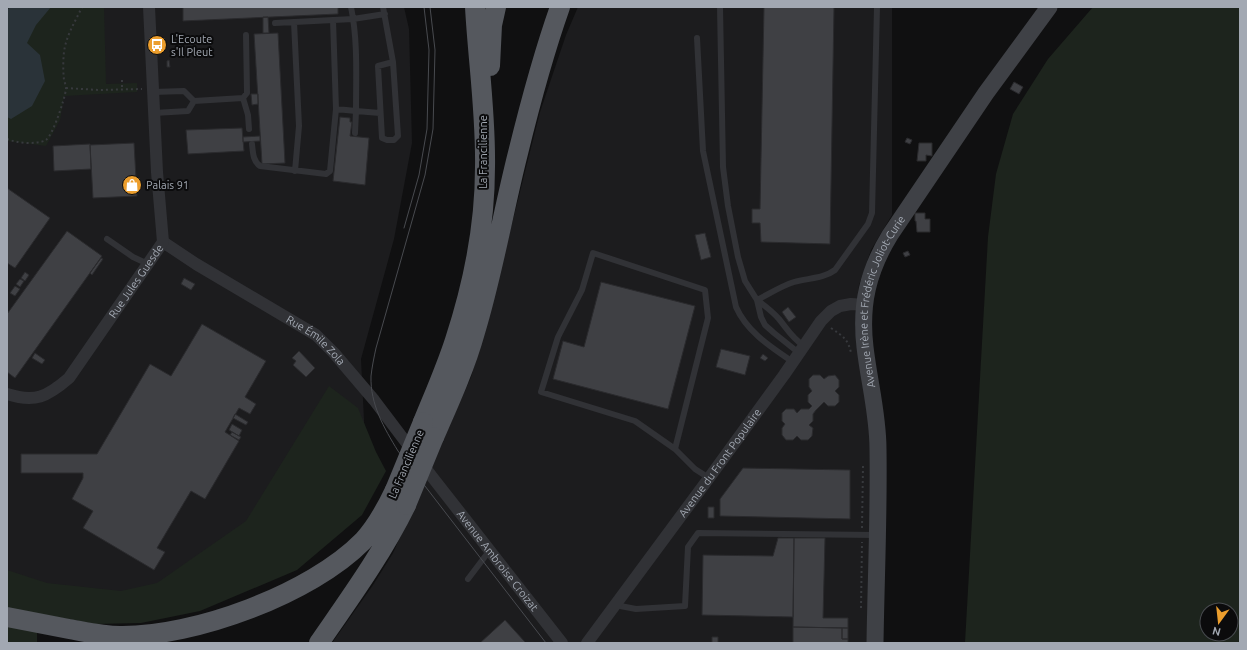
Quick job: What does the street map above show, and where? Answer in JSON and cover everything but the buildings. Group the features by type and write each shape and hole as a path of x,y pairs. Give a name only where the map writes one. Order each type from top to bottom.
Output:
{"highway":[{"name":"La Francilienne","path":"319,643 381,551 395,527 400,498 429,430 474,270 479,239 485,169 484,115 481,97 475,7"},
{"path":"484,115 491,97 490,51 492,25 496,7"},
{"name":"La Francilienne","path":"429,430 456,387 475,332 487,289 518,152 547,45 560,7"},
{"name":"La Francilienne","path":"7,617 94,634 125,636 158,634 182,630 242,612 295,588 340,561 363,541 382,517 400,498"},
{"path":"170,643 187,639 228,625 242,612"}],"main road":[{"name":"Avenue Irène et Frédéric Joliot-Curie","path":"875,643 869,535 877,426 865,346 865,305 868,285 873,267 890,235 986,93 1049,7"}],"street":[{"name":"Rue Jules Guesde","path":"7,394 19,398 37,398 55,390 69,378 163,242 154,113 149,7"},
{"name":"Rue Émile Zola","path":"163,242 196,264 316,335 368,391 433,478"},
{"name":"Avenue du Front Populaire","path":"587,643 709,478 799,354 821,321 831,311 840,306 865,305"},
{"name":"Avenue Ambroise Croizat","path":"433,478 562,643"}],"lane":[{"path":"351,7 356,40 355,133"},
{"path":"383,7 394,62 398,136 394,140 387,140 382,138 378,66 394,62"},
{"path":"720,7 723,167 728,206 738,257 745,281 757,300 761,317 765,325 799,354"},
{"path":"757,300 794,282 824,277 831,273 835,270 868,224 872,213 877,7"},
{"path":"274,23 353,19 385,14"},
{"path":"252,144 253,158 260,166 326,174 330,170 336,109 333,20"},
{"path":"294,22 299,126 295,171"},
{"path":"153,90 184,91 194,101 243,98 247,93 246,35"},
{"path":"697,38 703,151 736,307 741,318 750,330 799,354"},
{"path":"243,98 248,115 249,129"},
{"path":"154,113 188,111 194,101"},
{"path":"336,109 380,113"},
{"path":"107,239 133,257 148,264"},
{"path":"675,449 708,318 705,290 593,254 582,290 558,337 541,392 634,421 675,449 695,469 709,478"},
{"path":"757,300 778,318 794,340 799,354"},
{"path":"615,605 636,609 685,606 688,547 698,533 869,535"},
{"path":"468,580 490,550"}],"path":[{"path":"7,139 15,142 34,142 46,140 51,133 60,111 66,88 63,54 66,39 82,7"},
{"path":"122,80 122,89"},
{"path":"66,88 98,90 153,90"},
{"path":"826,325 846,339 849,345 852,360"},
{"path":"860,612 869,535 863,462"}],"shaded area":[{"path":"7,7 404,7 409,29 412,143 394,239 361,359 368,501 205,602 7,605"},
{"path":"7,7 104,7 106,84 137,83 137,92 64,96 60,120 46,146 7,141"},
{"path":"10,7 51,7 36,25 27,43 40,55 45,81 32,106 11,119 7,117 7,10"},
{"path":"578,7 892,7 892,215 871,250 859,285 855,326 872,447 867,643 332,643 373,585 393,553 471,377 486,327 540,112 566,35"},
{"path":"1093,7 1240,7 1240,643 965,643 988,237 996,174 1013,114 1048,59"},
{"path":"329,386 358,408 376,452 386,471 362,515 297,570 200,611 141,623 95,624 7,608 7,570 47,583 121,591 157,583 246,521"},
{"path":"7,625 37,631 37,643 7,643"}],"tram line":[{"path":"404,228 419,175 427,129 429,50 424,7"},
{"path":"430,7 435,50 433,129 425,175 376,348 371,376 371,386 375,406 383,425 398,451 546,643"}],"place":[{"name":"L'Ecoute s'Il Pleut","path":"157,45"},
{"name":"Palais 91","path":"132,185"}]}
